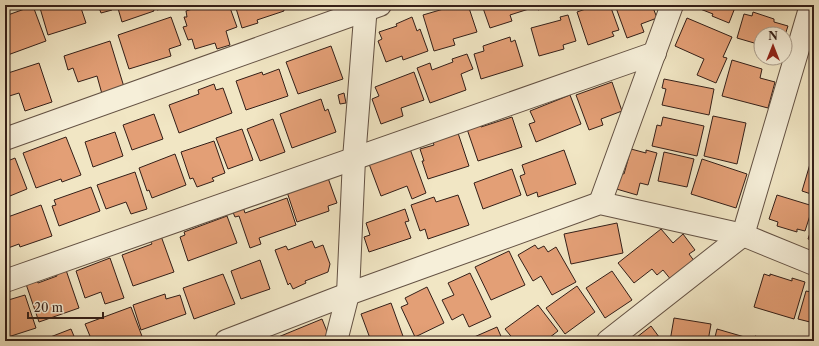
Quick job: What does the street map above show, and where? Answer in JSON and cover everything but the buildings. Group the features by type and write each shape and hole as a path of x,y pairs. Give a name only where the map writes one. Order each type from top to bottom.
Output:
{"street":[{"path":"600,203 672,5"},
{"path":"608,341 743,235 811,5"},
{"path":"5,139 371,7 354,158 348,294 336,341"},
{"path":"5,281 655,53"},
{"path":"226,341 348,294 600,203 743,235 814,264"}]}
